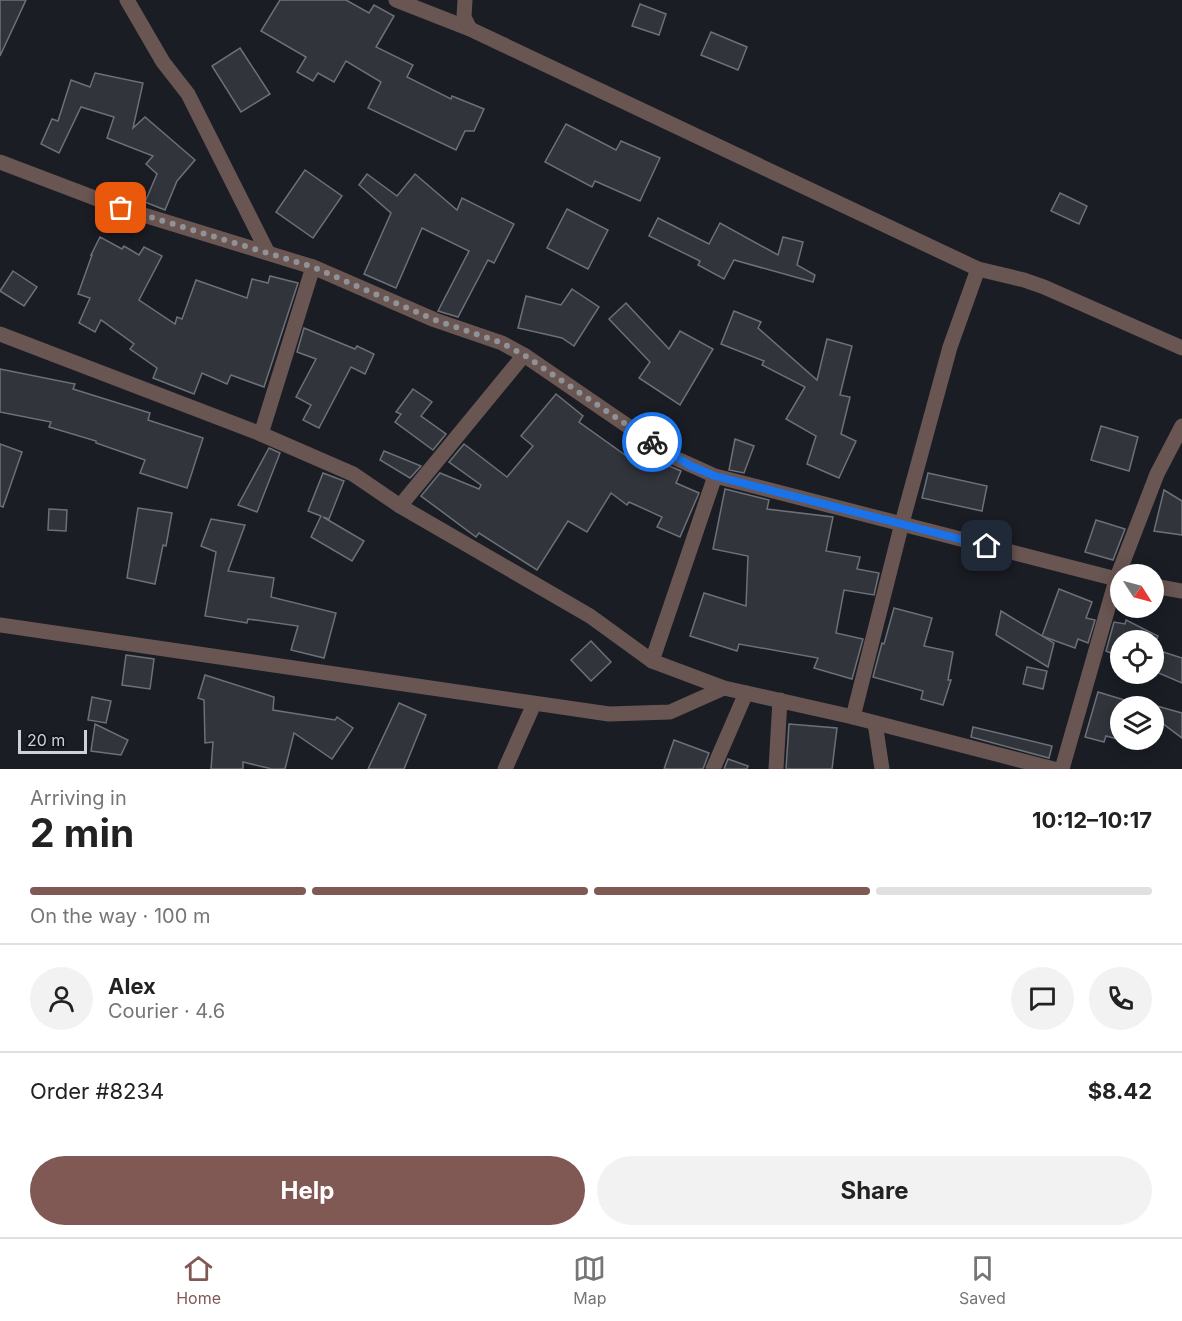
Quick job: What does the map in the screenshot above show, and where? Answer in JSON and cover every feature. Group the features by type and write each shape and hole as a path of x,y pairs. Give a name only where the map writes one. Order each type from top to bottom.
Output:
{"street":[{"path":"127,0 163,62 189,94 268,253"},
{"path":"396,0 470,29 978,269 1044,287 1182,348"},
{"path":"465,0 464,17 470,29"},
{"path":"0,162 121,208 313,267 435,320 502,343 524,355 673,457 715,476 1110,578"},
{"path":"261,434 313,267"},
{"path":"853,717 950,347 978,269"},
{"path":"0,334 261,434 353,474 400,506 590,616 652,660 724,688 853,717 1054,769"},
{"path":"400,506 524,355"},
{"path":"1124,564 1157,474 1182,426"},
{"path":"652,660 715,476"},
{"path":"1164,588 1182,591"},
{"path":"1062,769 1110,607"},
{"path":"0,625 609,714 670,712 724,688"},
{"path":"713,769 746,693"},
{"path":"776,769 780,700"},
{"path":"505,769 534,704"},
{"path":"875,723 882,769"}],"building":[{"path":"0,0 26,0 0,56"},
{"path":"280,0 346,0 369,13 374,5 394,16 376,47 413,65 407,77 451,99 452,96 484,109 474,131 465,131 456,150 368,108 381,82 346,61 334,82 318,73 313,81 297,72 306,57 261,31"},
{"path":"640,4 666,14 659,35 632,26"},
{"path":"711,32 747,47 738,70 701,55"},
{"path":"240,48 270,94 241,112 212,66"},
{"path":"95,73 143,83 133,128 145,117 195,160 177,181 165,210 145,202 157,174 146,164 153,156 107,138 114,117 81,107 59,153 41,144 52,119 58,121 71,80 90,87"},
{"path":"566,124 616,150 621,141 660,158 640,201 595,181 592,187 545,162"},
{"path":"305,170 342,196 313,238 276,212"},
{"path":"367,174 397,196 415,174 457,210 462,198 514,224 494,263 488,260 458,317 438,311 469,251 422,228 396,288 364,274 391,213 359,185"},
{"path":"1060,193 1087,206 1079,224 1051,211"},
{"path":"567,209 608,230 588,269 547,248"},
{"path":"658,218 709,244 720,223 778,255 783,237 803,242 797,265 815,275 813,282 734,260 724,279 698,265 700,261 649,236"},
{"path":"100,237 122,249 124,246 139,255 144,247 162,256 139,300 175,324 177,317 182,319 196,280 247,298 252,279 268,283 270,276 298,283 264,387 231,375 227,384 202,373 194,394 153,378 157,368 130,349 134,344 101,320 95,332 79,323 90,298 78,294 91,255"},
{"path":"13,271 37,287 24,306 0,291"},
{"path":"572,289 599,307 574,346 562,338 518,328 526,296 561,305"},
{"path":"626,303 669,349 680,331 713,349 680,405 639,378 650,362 609,319"},
{"path":"734,311 761,322 758,328 817,380 827,339 852,346 840,395 850,397 841,434 856,441 839,478 807,464 816,436 786,419 805,387 762,365 764,361 721,344"},
{"path":"304,328 355,349 357,346 374,354 365,374 351,367 319,428 303,420 311,405 296,397 316,359 297,352"},
{"path":"0,369 75,384 73,389 150,413 148,420 203,438 187,488 140,473 145,460 96,443 96,441 49,427 51,422 0,412"},
{"path":"413,389 432,402 421,416 446,434 433,450 395,422 401,414 396,412"},
{"path":"556,394 583,416 579,422 635,462 645,449 667,465 681,471 676,483 699,493 680,537 657,527 662,517 629,502 627,505 611,493 587,532 568,521 537,570 479,533 476,537 421,496 440,473 479,489 481,485 449,462 464,444 507,477 533,446 521,436"},
{"path":"1101,426 1138,437 1129,471 1091,460"},
{"path":"735,439 754,446 744,473 729,470"},
{"path":"0,444 22,452 3,507 0,506"},
{"path":"269,448 280,453 257,512 238,505"},
{"path":"384,451 421,466 410,478 380,460"},
{"path":"323,473 344,481 329,519 323,517 364,541 352,561 311,537 321,516 308,511"},
{"path":"928,473 987,486 982,511 922,498"},
{"path":"725,489 769,500 767,509 833,517 826,551 860,557 857,569 879,573 874,595 844,590 836,633 863,639 852,679 814,668 818,658 739,644 737,651 690,636 704,593 746,606 748,556 713,549"},
{"path":"1164,490 1182,501 1182,535 1154,531"},
{"path":"138,508 172,513 166,546 163,545 155,584 127,578"},
{"path":"49,509 67,510 66,531 48,530"},
{"path":"211,519 245,525 228,571 274,578 271,597 336,613 324,658 291,650 298,626 248,619 247,623 205,616 216,552 201,546"},
{"path":"1096,520 1125,529 1113,560 1085,552"},
{"path":"1059,589 1092,602 1086,618 1095,620 1088,643 1078,639 1075,648 1042,636"},
{"path":"894,608 932,618 924,646 953,652 948,680 951,680 943,705 921,699 923,691 873,677"},
{"path":"1001,611 1054,643 1048,667 996,635"},
{"path":"1126,620 1146,630 1112,630 1114,622 1125,624"},
{"path":"1110,636 1110,653 1106,651"},
{"path":"591,641 611,662 591,681 571,660"},
{"path":"1164,652 1182,658 1182,683 1164,675"},
{"path":"126,655 154,659 150,689 122,685"},
{"path":"1027,667 1047,671 1043,689 1023,684"},
{"path":"205,675 274,697 273,710 335,720 337,717 353,728 332,759 294,733 285,769 272,769 243,762 243,769 211,769 213,742 205,743 204,700 198,698"},
{"path":"1098,692 1111,696 1110,737 1106,736 1104,742 1085,737"},
{"path":"92,697 111,701 106,723 88,720"},
{"path":"399,703 426,715 404,769 368,769"},
{"path":"1164,708 1182,713 1182,738 1164,724"},
{"path":"95,724 128,740 121,755 91,751"},
{"path":"789,724 837,728 832,769 786,769"},
{"path":"973,727 1052,746 1049,758 971,737"},
{"path":"674,740 709,753 703,769 664,769"},
{"path":"728,759 748,766 747,769 724,769"}],"way so far":[{"path":"121,208 313,267 435,320 502,343 524,355 652,442"}],"route":[{"path":"652,442 673,457 715,476 987,546"}]}
